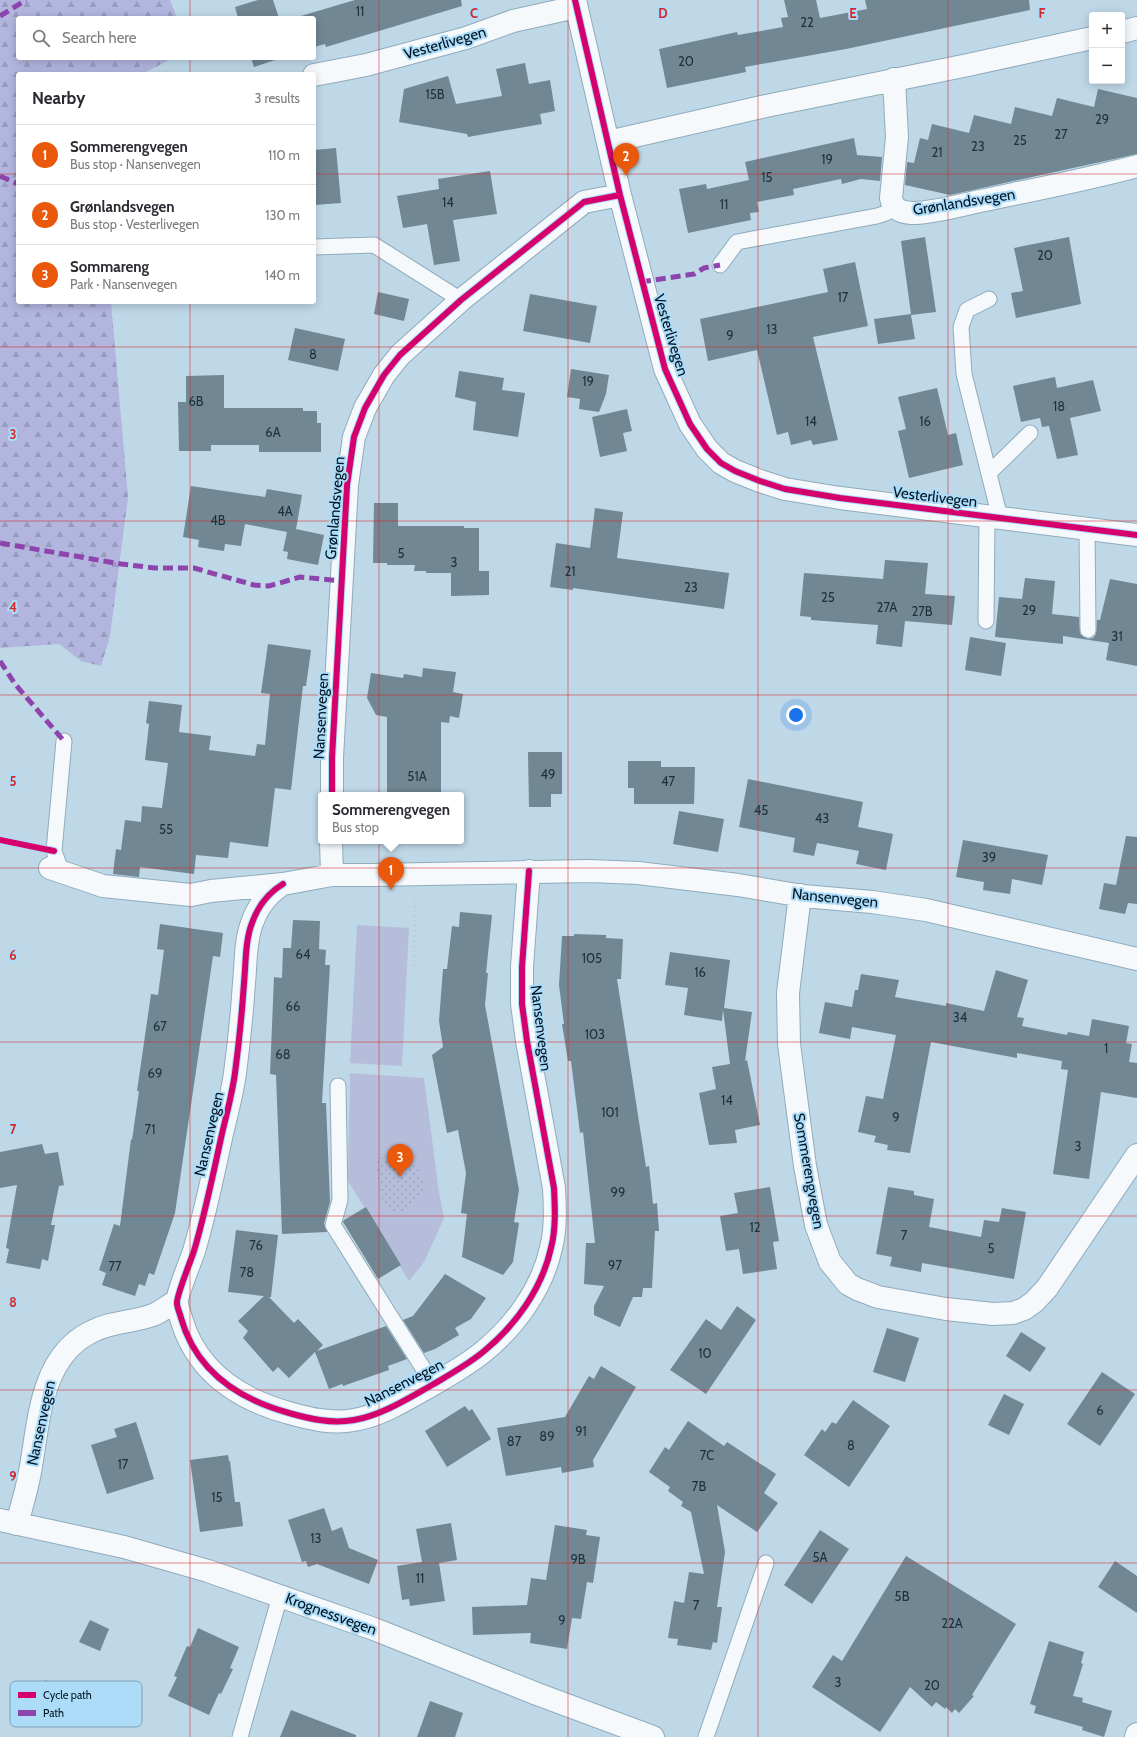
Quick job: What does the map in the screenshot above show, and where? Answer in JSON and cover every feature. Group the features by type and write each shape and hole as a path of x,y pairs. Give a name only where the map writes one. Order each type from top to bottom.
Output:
{"street":[{"name":"Vesterlivegen","path":"316,75 366,65 466,38 513,21 575,3 620,196 665,369 690,424 708,449 721,463 735,471 785,489 840,498 1137,535"},
{"path":"1125,31 1137,28"},
{"path":"608,142 766,106 1089,39"},
{"name":"Grønlandsvegen","path":"894,79 897,136 891,198 893,205 896,208 912,213 931,211 1086,180 1137,166"},
{"name":"Grønlandsvegen","path":"338,639 347,485 354,437 362,415 384,375 400,355 461,300 584,202 620,196"},
{"name":"Nansenvegen","path":"332,792 338,639"},
{"path":"331,844 332,875"},
{"name":"Nansenvegen","path":"56,869 104,886 191,895 211,891 283,884 332,875 529,871 638,873 926,910 1137,959"},
{"name":"Nansenvegen","path":"283,884 273,890 261,904 252,922 248,938 242,1016 232,1095 195,1249 176,1301 185,1332 193,1349 204,1363 232,1389 247,1398 281,1411 316,1420 334,1422 372,1416 387,1410 433,1384 482,1352 510,1326 534,1291 552,1248 555,1210 554,1188 527,1041 522,1004 522,967 529,871"},
{"name":"Sommerengvegen","path":"800,895 788,993 789,1044 805,1166 816,1225 830,1262 848,1284 878,1297 946,1309 993,1314 1013,1313 1024,1309 1034,1302 1047,1288 1137,1155"},
{"name":"Nansenvegen","path":"9,1522 29,1476 41,1406 52,1372 62,1357 74,1344 87,1334 107,1324 153,1315 176,1301"},
{"name":"Krognessvegen","path":"9,1522 157,1555 208,1571 382,1632 537,1694 654,1737"}],"lane":[{"path":"720,265 737,242 877,216 886,213 893,205"},
{"path":"316,247 374,245 461,300"},
{"path":"986,621 994,517 988,473 964,374 961,327 967,310 989,299"},
{"path":"988,473 1030,433"},
{"path":"1087,529 1088,630"},
{"path":"56,869 54,851 64,741"},
{"path":"338,1086 340,1200 333,1225 433,1384"},
{"path":"706,1737 766,1563"},
{"path":"240,1737 280,1596"}],"path":[{"path":"414,967 416,874"}],"shaded area":[{"path":"357,925 409,928 402,1066 350,1063"},
{"path":"350,1073 424,1078 439,1192 444,1218 424,1262 409,1281 348,1181","holes":["385,1154 407,1155 422,1175"]},
{"path":"389,1153 407,1155 420,1171 424,1181 424,1188 417,1202 406,1211 399,1213 392,1212 386,1207 382,1198 378,1177 378,1160"}],"green space":[{"path":"0,0 170,0 176,16 16,16 16,60 169,60 146,72 16,72 16,304 111,304 128,497 110,636 101,666 81,661 59,644 0,648"}],"building":[{"path":"258,0 273,0 278,16 237,16 235,7"},
{"path":"355,0 461,0 462,6 326,47 325,44 316,46 316,16 301,16"},
{"path":"784,0 816,0 820,18 867,9 865,0 1029,0 1030,10 846,49 745,67 746,72 667,88 659,49 737,32 738,35 783,27 781,18 788,17"},
{"path":"252,60 275,60 254,67"},
{"path":"525,63 529,84 550,80 555,111 540,114 542,124 468,137 467,134 399,122 404,89 448,76 456,104 502,96 496,69"},
{"path":"1098,89 1137,98 1137,154 950,195 905,185 907,162 914,163 920,138 928,140 932,124 969,133 974,115 1011,124 1015,107 1052,116 1057,98 1094,107"},
{"path":"854,138 857,155 882,157 880,181 861,179 842,184 841,179 793,189 794,195 757,202 759,212 750,213 751,220 688,233 679,189 706,184 707,189 749,180 745,162"},
{"path":"336,148 341,203 316,205 316,150"},
{"path":"490,171 497,214 453,220 460,261 434,265 427,224 403,228 397,196 439,189 438,179"},
{"path":"925,237 936,312 911,315 915,339 878,344 874,319 911,314 901,241"},
{"path":"1069,237 1081,304 1016,318 1011,293 1023,291 1014,248"},
{"path":"855,262 868,326 813,337 838,440 813,445 811,440 791,445 788,432 777,435 757,350 708,361 700,319 828,292 823,269"},
{"path":"378,292 409,299 404,321 374,314"},
{"path":"530,294 597,306 590,343 523,331"},
{"path":"295,328 345,339 338,371 288,360"},
{"path":"571,369 609,375 606,394 599,412 579,409 580,399 567,397"},
{"path":"459,371 504,378 502,390 525,393 518,437 473,430 476,402 455,397"},
{"path":"224,375 224,408 303,408 303,411 317,411 317,423 321,423 321,452 259,452 259,445 211,445 211,451 179,451 178,402 186,402 186,376"},
{"path":"1055,377 1057,388 1093,380 1101,411 1070,418 1078,455 1057,459 1049,426 1042,427 1040,418 1021,422 1013,386"},
{"path":"937,388 948,435 956,433 963,465 909,478 898,431 906,429 898,397"},
{"path":"627,409 632,431 623,433 627,451 600,457 592,417"},
{"path":"191,486 265,497 267,489 302,495 296,529 324,535 318,565 287,559 288,552 283,551 287,532 245,524 241,546 225,544 224,551 198,547 199,540 183,537"},
{"path":"374,503 398,503 398,526 464,526 464,528 479,528 479,571 489,571 489,595 451,596 451,573 426,573 426,571 414,571 415,565 387,565 387,563 373,563"},
{"path":"595,508 623,512 617,558 729,573 724,609 573,588 573,590 550,587 556,543 590,548"},
{"path":"885,560 928,563 925,594 955,596 952,625 905,621 902,647 876,644 878,625 811,620 811,617 800,616 804,573 883,579"},
{"path":"1025,578 1055,581 1052,614 1079,617 1080,634 1088,639 1093,638 1096,634 1097,620 1100,620 1110,579 1137,584 1137,666 1106,660 1109,643 1063,636 1063,644 995,637 999,597 1022,599"},
{"path":"970,637 1006,643 1001,676 965,670"},
{"path":"268,644 311,650 306,686 303,686 291,790 275,788 268,847 230,842 228,858 196,855 194,874 140,867 139,877 113,874 116,849 121,850 125,820 141,822 142,806 162,808 168,763 145,760 149,724 146,723 149,701 182,705 179,732 211,736 209,750 255,756 257,744 265,745 270,694 261,693"},
{"path":"423,668 456,672 453,692 463,694 459,718 450,716 449,723 441,722 441,792 387,792 387,717 376,715 367,698 371,673 403,678 404,674 422,677"},
{"path":"528,752 562,752 562,794 551,794 551,807 529,807"},
{"path":"628,761 661,761 661,767 695,767 694,804 634,804 634,788 628,788"},
{"path":"748,779 863,802 858,827 893,834 886,870 856,864 859,851 817,843 814,856 793,852 795,838 739,827"},
{"path":"679,811 724,819 718,852 673,844"},
{"path":"1126,836 1137,837 1137,904 1128,903 1125,914 1099,909 1104,883 1116,885"},
{"path":"963,840 1048,855 1042,885 1012,879 1010,894 983,890 984,882 956,877"},
{"path":"460,912 492,915 486,973 488,973 485,1005 519,1190 514,1222 519,1223 513,1262 503,1275 462,1257 467,1214 461,1213 466,1173 458,1130 447,1133 432,1055 443,1047 439,1021 443,969 447,969 452,926 459,927"},
{"path":"293,920 320,921 319,949 326,950 325,965 330,965 322,1103 326,1103 330,1202 324,1223 327,1232 282,1234 276,1075 270,1074 274,977 282,978 283,948 291,948"},
{"path":"160,924 223,933 220,957 213,956 175,1213 154,1275 149,1273 145,1286 139,1284 135,1296 102,1285 106,1273 99,1270 114,1224 120,1226 151,994 158,995 164,950 157,949"},
{"path":"574,934 606,935 606,938 623,939 621,979 617,979 646,1167 649,1166 653,1204 657,1203 659,1231 655,1231 652,1288 643,1288 642,1297 633,1297 620,1327 594,1315 594,1306 604,1286 584,1284 586,1243 595,1243 583,1132 580,1133 571,1061 568,1061 562,1024 564,1024 559,985 562,936 574,936"},
{"path":"670,952 730,960 724,1008 752,1012 745,1061 747,1060 760,1125 735,1130 737,1143 709,1145 699,1093 716,1089 712,1067 730,1064 723,1010 722,1021 684,1015 688,988 665,985"},
{"path":"996,970 1028,980 1017,1017 1024,1018 1022,1026 1067,1035 1068,1032 1089,1036 1092,1019 1129,1026 1126,1043 1132,1044 1129,1062 1137,1063 1137,1098 1101,1092 1089,1179 1053,1174 1068,1070 1061,1069 1062,1061 1017,1053 1017,1058 931,1042 910,1153 887,1150 888,1145 874,1142 876,1136 858,1132 866,1096 883,1099 896,1035 852,1027 850,1039 819,1033 825,1002 852,1007 855,990 858,990 861,974 899,980 895,997 946,1006 946,1003 984,1011"},
{"path":"42,1144 45,1154 58,1152 64,1185 59,1186 51,1225 55,1225 48,1261 42,1259 40,1269 6,1263 9,1249 6,1248 17,1185 0,1188 0,1152"},
{"path":"770,1187 779,1241 773,1242 777,1269 743,1274 739,1249 726,1251 720,1216 738,1213 734,1193"},
{"path":"888,1187 914,1191 914,1195 934,1199 929,1227 981,1237 984,1220 999,1222 1002,1208 1026,1212 1014,1279 922,1263 921,1272 890,1266 892,1257 876,1254"},
{"path":"366,1207 401,1265 378,1279 343,1222"},
{"path":"236,1230 278,1235 271,1297 269,1297 294,1323 298,1319 323,1345 317,1351 386,1326 407,1359 388,1366 389,1370 343,1386 342,1384 329,1389 315,1352 289,1378 278,1367 273,1372 243,1338 248,1331 238,1321 264,1296 228,1292"},
{"path":"445,1274 486,1298 471,1319 455,1328 459,1335 435,1349 424,1353 403,1320 413,1316"},
{"path":"737,1306 756,1320 706,1394 670,1370 706,1319 721,1330"},
{"path":"887,1328 919,1338 905,1382 873,1372"},
{"path":"1021,1332 1046,1348 1030,1372 1006,1356"},
{"path":"601,1366 636,1387 593,1460 594,1467 562,1473 561,1467 506,1476 497,1428 565,1417 589,1376 594,1379"},
{"path":"1102,1372 1135,1394 1100,1446 1067,1424"},
{"path":"1004,1394 1024,1404 1009,1435 988,1425"},
{"path":"853,1400 890,1426 849,1487 804,1455 822,1429 825,1432 832,1422 836,1424"},
{"path":"465,1406 469,1411 472,1409 491,1439 447,1467 425,1431"},
{"path":"688,1421 724,1446 727,1442 776,1474 764,1493 778,1503 757,1532 717,1505 725,1552 717,1607 722,1607 717,1643 713,1642 711,1650 677,1645 678,1639 668,1638 674,1601 684,1603 689,1572 704,1574 691,1512 681,1506 683,1502 668,1491 670,1487 649,1472 665,1447 669,1450"},
{"path":"136,1422 154,1479 107,1494 91,1445 117,1437 114,1429"},
{"path":"228,1455 235,1502 240,1502 243,1526 200,1532 190,1460"},
{"path":"324,1508 332,1531 342,1527 349,1548 378,1560 369,1584 317,1564 308,1567 306,1561 302,1562 288,1520"},
{"path":"451,1523 457,1560 439,1563 445,1601 410,1606 409,1599 402,1600 397,1566 422,1562 416,1529"},
{"path":"555,1525 587,1530 586,1535 600,1537 593,1583 587,1582 581,1619 572,1618 567,1649 530,1643 531,1633 473,1635 472,1607 527,1605 531,1578 546,1580"},
{"path":"820,1530 849,1549 812,1604 784,1585"},
{"path":"906,1556 1016,1624 972,1695 974,1696 959,1713 955,1709 952,1713 946,1707 945,1709 936,1702 932,1707 910,1687 880,1732 812,1687 833,1655 842,1661"},
{"path":"1115,1561 1137,1576 1137,1613 1098,1587"},
{"path":"90,1620 109,1629 100,1651 79,1642"},
{"path":"198,1628 239,1647 230,1668 233,1669 221,1694 219,1693 209,1715 168,1696 177,1677 174,1676 187,1646 190,1647"},
{"path":"1049,1641 1084,1652 1081,1663 1083,1664 1073,1696 1083,1698 1082,1702 1112,1711 1104,1737 1082,1730 1083,1727 1034,1713 1036,1706 1030,1704"},
{"path":"430,1701 463,1713 455,1737 417,1737"},
{"path":"291,1710 356,1735 356,1737 280,1737"}],"marked path":[{"path":"0,16 26,0"},
{"path":"0,176 16,183"},
{"path":"641,282 694,274 704,268 720,265"},
{"path":"0,543 121,564 155,568 194,568 254,585 269,586 300,577 342,581"},
{"path":"0,661 15,684 64,741"}],"cycle path":[{"path":"575,0 620,195 665,369 690,424 707,449 721,463 735,471 785,489 840,498 1137,535"},
{"path":"332,792 332,758 347,485 354,437 365,408 384,375 400,355 461,300 584,202 620,195"},
{"path":"0,840 54,851"},
{"path":"283,884 264,900 254,917 248,937 239,1039 232,1089 202,1223 177,1299 177,1305 188,1337 197,1353 208,1368 236,1391 253,1400 289,1413 321,1420 346,1421 364,1418 394,1406 451,1374 483,1352 506,1331 526,1306 547,1263 554,1233 554,1188 527,1041 522,1004 522,967 529,871"}],"place":[{"name":"Grønlandsvegen","path":"626,176"},
{"name":"Sommerengvegen","path":"391,890"},
{"name":"Sommareng","path":"400,1177"}]}
